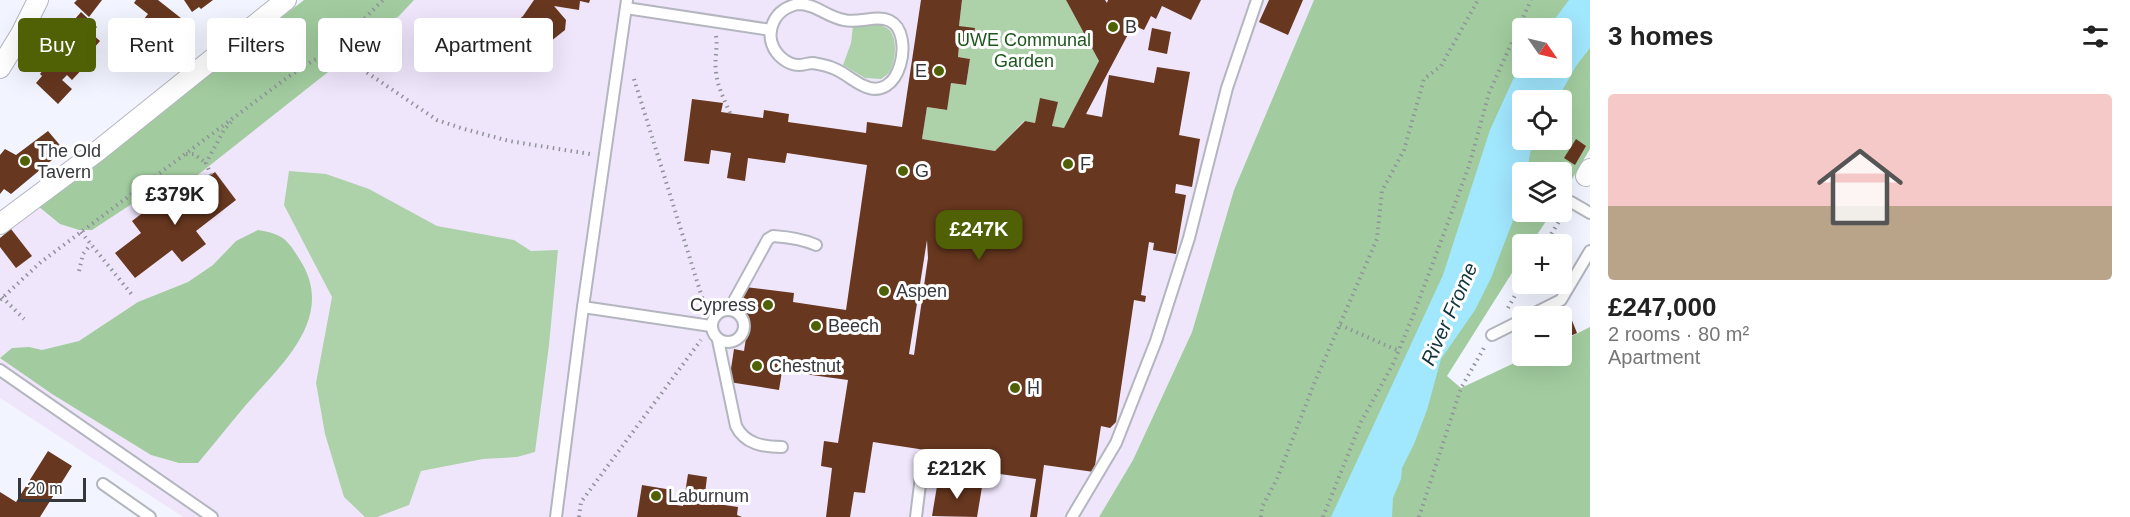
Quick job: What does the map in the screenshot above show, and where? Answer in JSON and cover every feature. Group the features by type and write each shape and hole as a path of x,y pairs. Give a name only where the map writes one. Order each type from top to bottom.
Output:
{"street":[{"path":"0,68 38,0"},
{"path":"0,224 99,150 286,0"}],"lane":[{"path":"1072,517 1116,443 1156,341 1189,238 1227,88 1257,0"},
{"path":"798,3 808,4 827,15 846,21 885,19 898,27 902,36 901,61 896,77 888,86 870,89 835,69 812,63 799,65 789,63 774,49 771,30 780,12 798,3"},
{"path":"556,517 583,307 627,4 771,30"},
{"path":"1572,203 1590,213"},
{"path":"729,310 768,239 773,236 782,237 816,245"},
{"path":"1549,306 1561,300 1590,251"},
{"path":"583,307 711,326"},
{"path":"718,340 734,341 742,334 744,324 739,314 729,310 719,312 711,326 718,340 736,426 740,433 753,443 782,447"},
{"path":"1492,335 1512,325"},
{"path":"0,370 212,517"},
{"path":"916,517 922,468"},
{"path":"103,484 150,517"}],"path":[{"path":"365,18 383,0"},
{"path":"1261,517 1262,507 1276,479 1377,239 1382,191 1404,150 1424,79 1441,66 1478,0"},
{"path":"1323,517 1361,422 1399,351 1469,166 1489,93 1531,0"},
{"path":"714,21 718,45 715,68 718,85 730,113"},
{"path":"24,319 1,298 41,262 288,77 318,58"},
{"path":"366,72 409,102 445,123 509,141 605,156"},
{"path":"579,517 581,502 711,326 632,76"},
{"path":"206,164 224,130 235,117"},
{"path":"185,154 194,154 206,164 211,175"},
{"path":"81,232 133,296"},
{"path":"79,271 83,254 91,244"},
{"path":"1340,325 1399,351"},
{"path":"1419,517 1461,388"}],"shaded area":[{"path":"307,0 1314,0 1234,190 1192,332 1133,460 1099,517 183,517 0,398 0,237 214,72 306,72 306,18 284,18"}],"green space":[{"path":"304,0 414,0 396,18 318,18 318,72 328,72 190,181 153,190 92,230 79,230 60,224 38,206 211,72 306,72 306,18 281,18"},
{"name":"UWE Communal Garden","path":"962,0 1066,0 1099,61 1064,128 1052,126 1057,102 1040,99 1035,123 1024,121 995,151 922,139 927,107 946,110 951,83 966,85 970,59 958,57 959,45 972,46 975,29 959,26"},
{"path":"1314,0 1579,0 1590,8 1590,149 1572,179 1572,162 1512,162 1512,222 1545,222 1538,234 1512,234 1512,273 1447,376 1461,388 1512,364 1512,366 1572,366 1572,336 1590,327 1590,517 1099,517 1133,460 1192,332 1234,190"},
{"path":"853,26 883,26 891,31 895,47 893,65 881,79 865,78 843,65 851,43"},
{"path":"289,171 326,174 369,189 437,226 514,240 531,251 558,250 549,345 535,452 517,457 483,459 421,471 409,505 377,517 365,517 344,497 325,434 316,383 332,297 284,205"},
{"path":"258,230 273,233 284,239 300,260 310,281 312,302 308,321 300,340 288,358 198,463 179,463 151,455 52,394 0,358 12,348 29,347 42,350 79,341 138,302 188,282 213,265 236,241"}],"water":[{"path":"1569,0 1590,0 1590,48 1572,73 1572,18 1556,18"},
{"name":"River Frome","path":"1514,78 1569,78 1563,90 1512,90 1512,150 1531,150 1529,162 1512,162 1512,222 1491,278 1475,310 1441,359 1427,410 1402,468 1401,479 1393,498 1392,517 1331,517 1443,275 1490,130"}],"building":[{"path":"77,0 102,0 89,17 74,3"},
{"path":"136,0 158,0 181,18 145,18 148,14 134,3"},
{"path":"184,0 213,0 201,9 199,7 192,12"},
{"path":"534,0 590,0 589,3 580,1 579,10 554,6 566,20 565,30 553,39 553,18 521,18"},
{"path":"921,0 962,0 959,26 975,28 972,46 959,45 958,57 970,59 966,85 951,83 947,110 927,107 922,139 995,151 1025,121 1035,123 1040,98 1058,102 1052,126 1064,128 1099,61 1066,0 1105,0 1107,3 1108,0 1201,0 1191,20 1162,6 1156,19 1151,16 1144,30 1133,25 1086,114 1102,117 1109,75 1154,83 1157,67 1190,72 1179,135 1200,139 1192,187 1176,184 1175,193 1186,195 1176,254 1153,250 1154,243 1149,242 1141,295 1146,296 1145,302 1134,300 1116,422 1110,428 1101,426 1094,472 1044,465 1037,517 1030,517 1036,479 956,468 958,455 873,442 865,493 854,492 850,517 826,517 832,468 821,466 824,441 838,443 848,380 782,371 779,390 729,382 734,349 744,351 749,318 741,317 745,287 794,293 793,302 846,310 867,165 787,153 785,163 748,158 745,181 727,178 731,153 711,150 709,164 684,161 692,99 723,103 721,112 763,118 764,110 789,114 788,122 866,133 867,122 902,127","holes":["927,240 928,258 914,355 909,354"]},
{"path":"1269,0 1303,0 1288,35 1259,22"},
{"path":"81,12 87,18 76,18"},
{"path":"1152,28 1171,32 1167,54 1148,50"},
{"path":"41,72 79,72 72,80 67,75 62,80 72,89 58,104 36,83 42,76"},
{"path":"48,131 64,150 11,194 4,189 0,194 0,155 5,149 16,155"},
{"path":"1576,139 1586,146 1575,165 1564,158 1569,150 1572,150"},
{"path":"215,172 236,200 196,231 206,244 182,262 172,250 135,278 115,253 141,233 132,221 166,195 173,204"},
{"path":"11,229 32,256 16,268 0,247 0,238"},
{"path":"1572,320 1577,333 1572,335"},
{"path":"48,451 72,466 40,517 0,517 0,492 16,502"},
{"name":"Laburnum","path":"688,474 707,477 704,502 738,507 737,515 742,517 637,517 642,485 672,490 670,504 683,506"},
{"path":"938,480 982,487 977,517 932,516"}],"place":[{"name":"B","path":"1113,27"},
{"name":"E","path":"939,71"},
{"name":"The Old Tavern","path":"25,161"},
{"name":"F","path":"1068,164"},
{"name":"G","path":"903,171"},
{"name":"Aspen","path":"884,291"},
{"name":"Cypress","path":"768,305"},
{"name":"Beech","path":"816,326"},
{"name":"Chestnut","path":"757,366"},
{"name":"H","path":"1015,388"},
{"name":"Laburnum","path":"656,496"}]}
